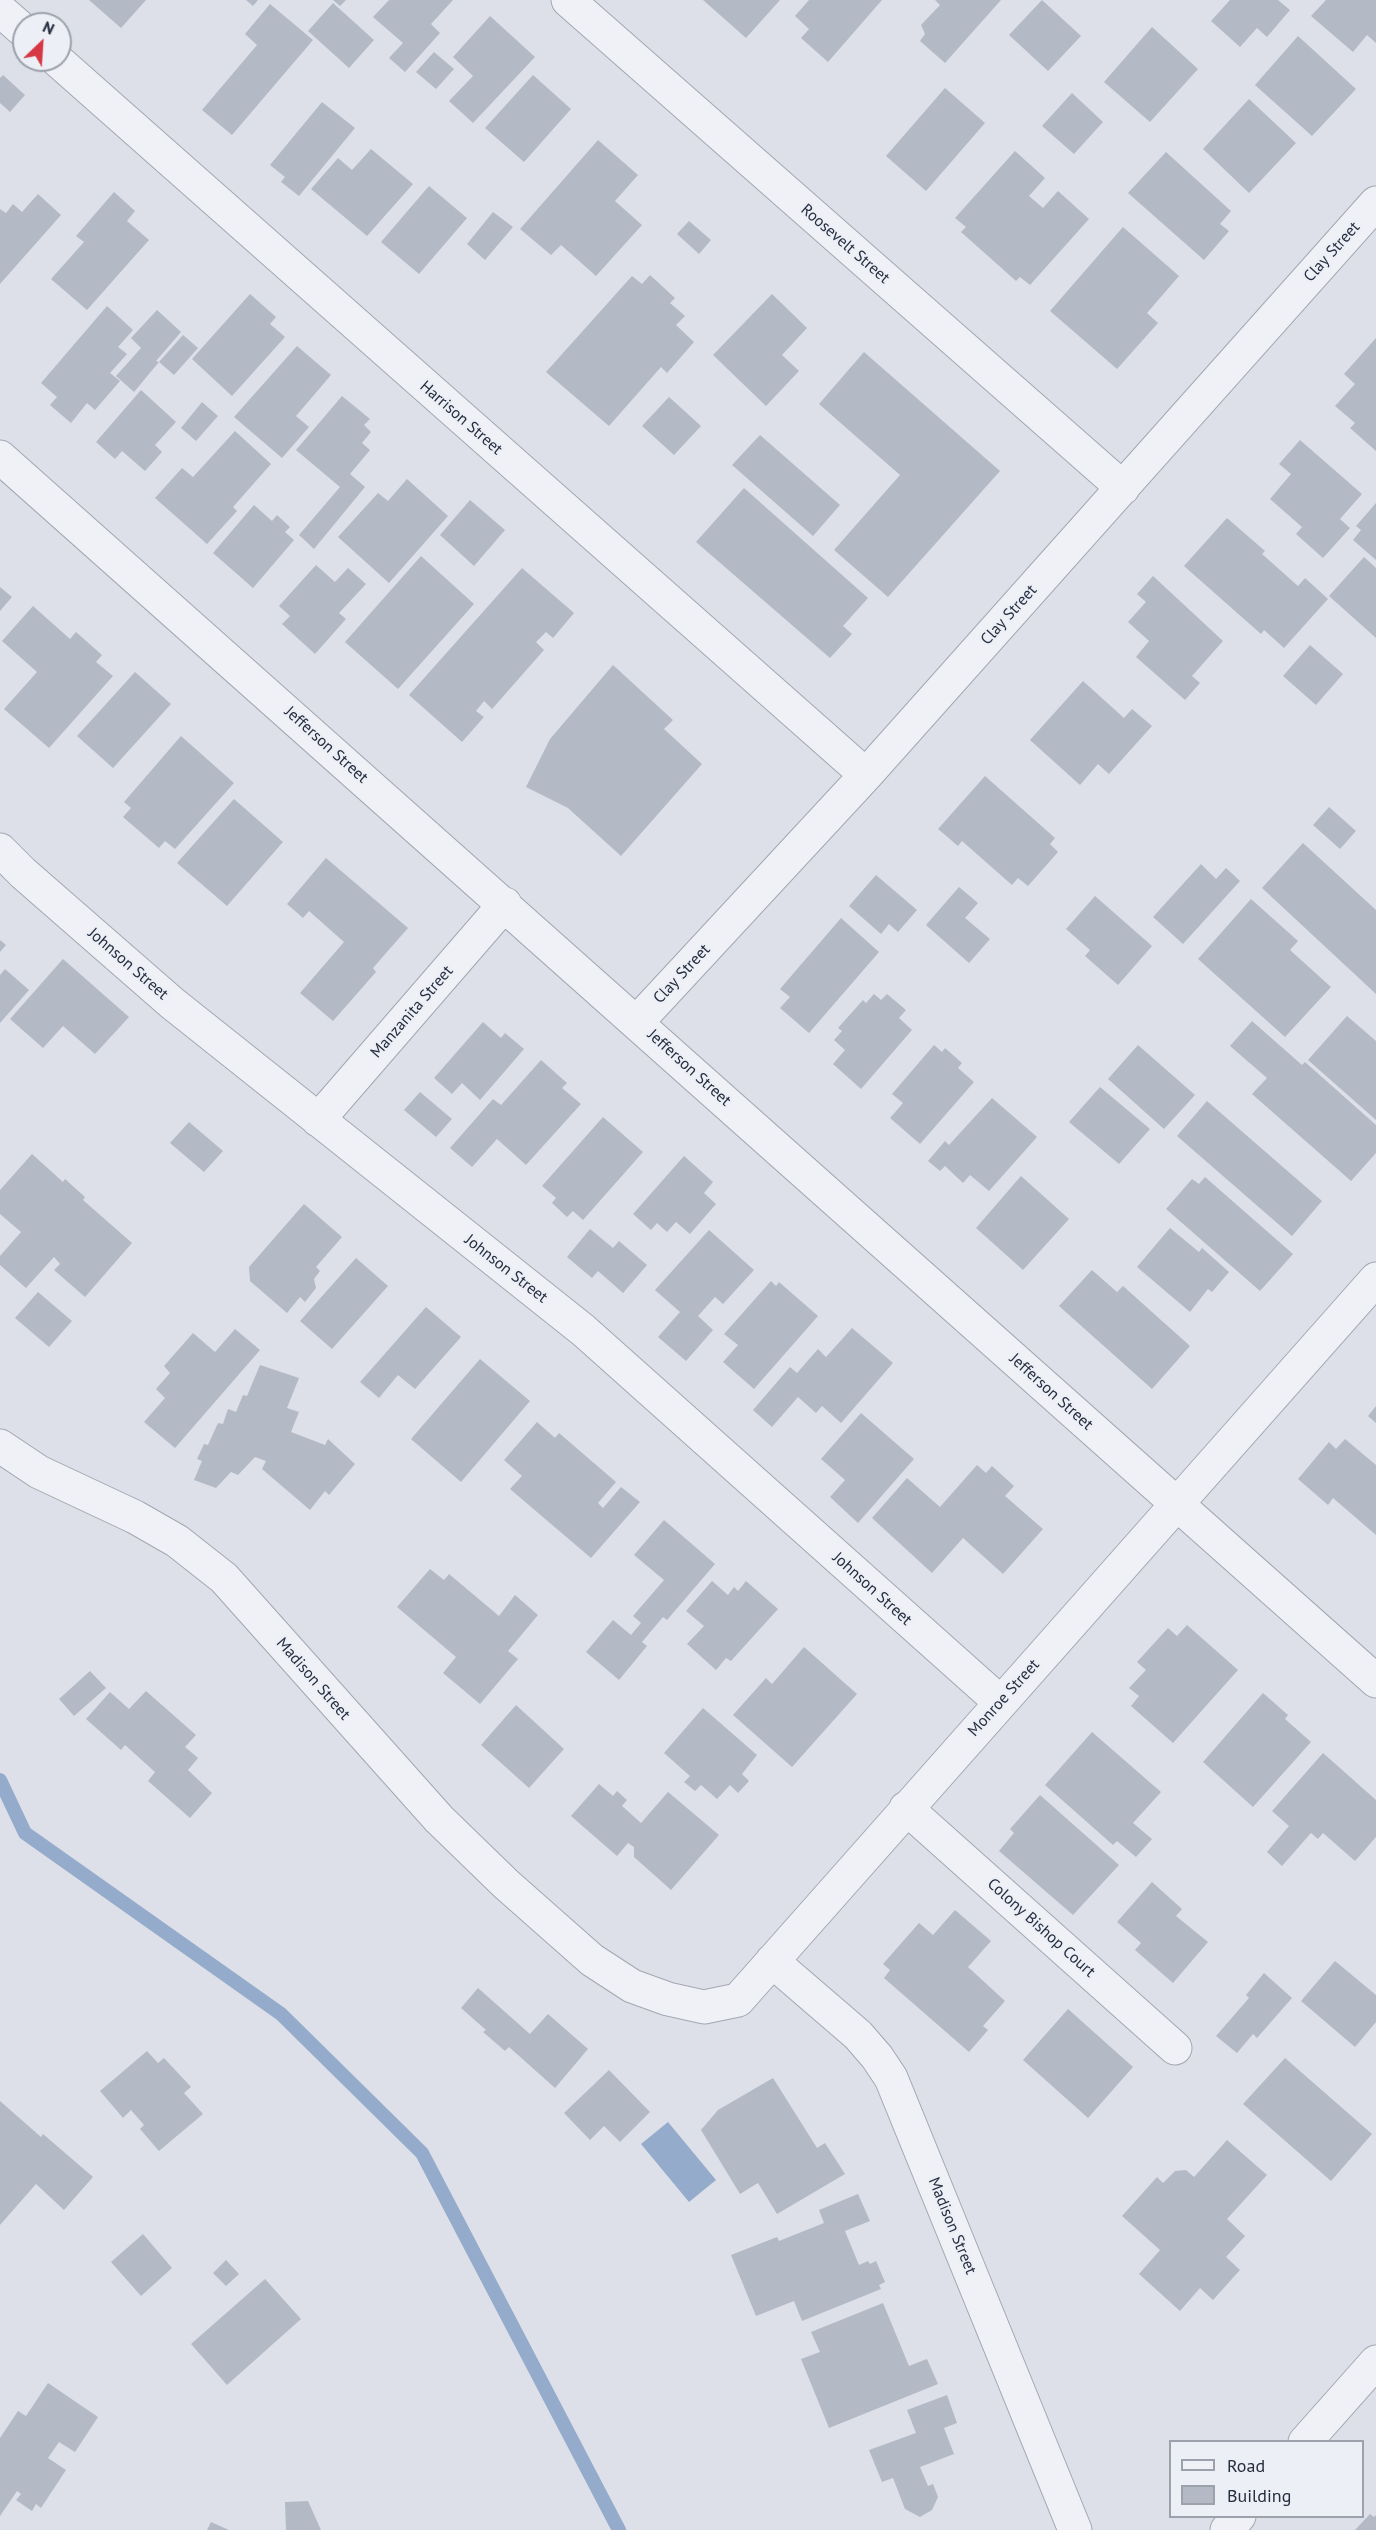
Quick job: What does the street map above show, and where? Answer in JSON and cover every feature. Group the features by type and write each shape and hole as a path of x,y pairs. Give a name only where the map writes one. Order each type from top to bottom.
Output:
{"street":[{"name":"Roosevelt Street","path":"568,0 1123,488"},
{"path":"0,10 12,20"},
{"name":"Harrison Street","path":"71,72 866,775"},
{"name":"Clay Street","path":"637,1022 866,775 1376,203"},
{"name":"Jefferson Street","path":"0,457 1376,1681"},
{"name":"Johnson Street","path":"0,850 23,873 172,1003 583,1330 1000,1702"},
{"name":"Manzanita Street","path":"318,1120 505,904"},
{"name":"Monroe Street","path":"592,1960 632,1986 668,1999 704,2007 738,2000 1376,1279"},
{"name":"Madison Street","path":"0,1446 39,1472 135,1517 177,1541 224,1578 439,1818 506,1884 592,1960"},
{"name":"Colony Bishop Court","path":"906,1808 1175,2048"},
{"name":"Madison Street","path":"772,1961 858,2035 877,2056 891,2079 1075,2530"},
{"path":"1307,2440 1376,2362"},
{"path":"1227,2530 1238,2518"}],"water":[{"path":"668,2122 716,2180 689,2202 641,2144"}],"building":[{"path":"89,0 146,0 121,28"},
{"path":"246,0 258,0 253,6"},
{"path":"333,0 346,0 340,6"},
{"path":"389,0 453,0 431,24 440,33 405,72 389,58 403,43 373,17"},
{"path":"703,0 780,0 746,38"},
{"path":"809,0 882,0 828,62 801,38 809,29 795,16"},
{"path":"935,0 1001,0 945,63 920,41 925,34 921,25 940,5"},
{"path":"1042,0 1081,36 1048,71 1009,35"},
{"path":"1230,0 1278,0 1290,10 1267,37 1257,28 1240,47 1211,21"},
{"path":"1326,0 1376,0 1376,43 1367,35 1353,52 1311,16"},
{"path":"333,3 374,40 349,68 308,31"},
{"path":"270,4 313,40 232,135 202,110 257,45 245,34"},
{"path":"490,16 535,57 473,123 449,101 473,76 453,57"},
{"path":"1152,27 1198,69 1150,122 1104,82"},
{"path":"1298,36 1356,89 1312,136 1255,85"},
{"path":"434,52 454,69 436,89 416,72"},
{"path":"3,75 25,95 10,112 0,103 0,78"},
{"path":"533,75 571,109 524,162 485,128"},
{"path":"945,88 985,123 926,191 886,156"},
{"path":"1072,93 1103,122 1074,154 1042,126"},
{"path":"1249,99 1296,143 1249,193 1203,149"},
{"path":"322,102 355,128 299,196 281,182 285,177 270,165"},
{"path":"598,140 638,175 615,201 642,225 596,276 561,245 551,255 520,229"},
{"path":"371,149 413,184 367,236 311,189 338,158 352,170"},
{"path":"1015,151 1045,178 1029,196 1043,208 1058,191 1089,219 1030,285 1020,277 1016,281 961,232 966,227 955,218"},
{"path":"1166,152 1231,211 1220,224 1229,231 1204,260 1128,193"},
{"path":"429,186 467,218 419,274 381,242"},
{"path":"114,192 135,211 127,221 149,240 87,310 51,279 84,242 76,236"},
{"path":"38,194 61,215 0,284 0,209 6,213 13,204 22,212"},
{"path":"493,212 513,227 485,260 467,244"},
{"path":"689,221 711,240 699,254 677,234"},
{"path":"1123,227 1179,276 1147,313 1158,323 1117,369 1050,311"},
{"path":"650,275 675,298 670,303 685,316 676,325 694,342 667,373 661,367 609,426 546,372 632,276 642,284"},
{"path":"250,294 276,317 270,324 285,337 232,396 192,359"},
{"path":"772,294 807,328 782,355 799,371 766,406 713,355"},
{"path":"107,306 133,330 118,347 127,354 110,373 120,381 95,410 87,403 71,423 50,405 57,397 41,383"},
{"path":"157,310 181,332 134,392 116,376 141,348 131,338"},
{"path":"183,335 198,348 174,375 159,362"},
{"path":"1376,338 1376,451 1350,428 1355,423 1335,406 1355,384 1344,374"},
{"path":"297,346 331,375 296,416 309,427 282,458 234,417"},
{"path":"864,352 1000,471 888,597 834,550 900,475 819,404"},
{"path":"141,390 176,422 155,445 162,452 145,471 122,451 115,459 96,442"},
{"path":"342,396 370,419 364,425 371,432 362,443 370,450 350,474 365,487 314,549 299,535 340,487 296,450"},
{"path":"669,397 701,426 674,455 642,426"},
{"path":"202,402 218,416 196,441 181,428"},
{"path":"235,431 271,464 233,507 237,511 207,544 155,498 182,468 193,477"},
{"path":"760,435 840,505 813,536 732,465"},
{"path":"1300,440 1362,494 1340,519 1350,528 1323,558 1296,534 1302,527 1270,499 1291,474 1279,464"},
{"path":"407,479 448,516 389,583 338,537 378,493 388,501"},
{"path":"744,488 868,598 843,626 852,634 830,658 696,542"},
{"path":"470,500 505,530 474,566 440,535"},
{"path":"1376,503 1376,560 1353,540 1361,530 1356,526"},
{"path":"254,505 272,521 277,515 290,527 285,532 294,540 253,588 213,553"},
{"path":"1227,518 1265,551 1262,554 1298,586 1305,578 1328,599 1284,648 1264,630 1261,634 1184,566"},
{"path":"421,556 474,604 398,689 345,642"},
{"path":"1364,557 1376,568 1376,638 1329,596"},
{"path":"316,565 335,582 348,568 366,584 339,613 346,619 315,654 282,624 290,616 279,606"},
{"path":"522,568 574,613 553,638 546,632 536,642 544,650 492,709 484,701 476,711 484,717 462,742 409,695"},
{"path":"1153,576 1223,641 1192,676 1200,683 1185,700 1136,657 1149,641 1128,622 1146,602 1137,594"},
{"path":"0,587 12,597 0,611"},
{"path":"33,606 70,639 76,632 102,655 96,662 113,676 49,748 4,709 37,672 2,641"},
{"path":"1310,645 1343,674 1316,705 1283,676"},
{"path":"613,665 673,720 664,729 702,764 621,856 568,808 526,787 550,739"},
{"path":"135,672 171,704 113,768 77,736"},
{"path":"1083,681 1124,718 1132,709 1152,726 1109,774 1098,764 1080,785 1030,740"},
{"path":"181,736 234,783 175,849 165,841 159,848 123,817 131,808 124,802"},
{"path":"985,776 1055,838 1050,844 1058,852 1028,886 1018,878 1012,885 962,841 958,846 938,829"},
{"path":"234,799 283,842 227,906 177,863"},
{"path":"1329,807 1356,831 1340,849 1313,825"},
{"path":"1303,843 1376,910 1376,994 1262,888"},
{"path":"326,858 408,928 373,968 376,972 333,1021 300,993 344,942 309,911 303,918 287,904"},
{"path":"1201,864 1216,879 1226,868 1240,881 1183,944 1153,917"},
{"path":"876,875 917,910 898,932 889,924 881,934 849,906"},
{"path":"959,887 978,903 965,918 990,939 969,963 926,925"},
{"path":"1095,896 1152,946 1118,985 1085,956 1090,950 1066,929"},
{"path":"1251,899 1298,941 1290,950 1331,987 1285,1037 1198,959"},
{"path":"841,918 879,952 809,1033 780,1008 790,997 780,989"},
{"path":"0,940 6,945 0,952"},
{"path":"63,959 129,1017 95,1054 63,1026 43,1048 10,1019"},
{"path":"5,969 29,990 0,1023 0,975"},
{"path":"874,994 881,1000 887,994 906,1010 899,1018 912,1030 861,1089 833,1064 845,1050 834,1040 842,1031 838,1028 863,1000 866,1003"},
{"path":"1347,1016 1376,1041 1376,1120 1308,1060"},
{"path":"1252,1021 1302,1065 1305,1062 1376,1125 1376,1153 1351,1181 1252,1094 1267,1078 1230,1046"},
{"path":"483,1022 501,1038 505,1033 524,1049 480,1100 462,1083 452,1094 434,1078"},
{"path":"934,1045 942,1052 945,1048 962,1063 958,1068 974,1082 920,1144 890,1118 903,1103 892,1094"},
{"path":"1138,1045 1195,1095 1164,1129 1108,1079"},
{"path":"541,1060 567,1083 562,1088 581,1104 526,1165 497,1139 472,1167 450,1148 493,1099 501,1105"},
{"path":"1100,1087 1150,1129 1119,1164 1069,1122"},
{"path":"420,1092 452,1119 436,1137 404,1110"},
{"path":"992,1098 1037,1137 989,1191 970,1175 963,1183 945,1166 940,1171 928,1161 945,1141 949,1145"},
{"path":"1207,1101 1322,1201 1292,1236 1177,1136"},
{"path":"603,1117 643,1152 583,1220 573,1211 567,1217 552,1203 556,1198 542,1186"},
{"path":"189,1122 223,1151 204,1172 170,1143"},
{"path":"32,1154 63,1182 65,1179 85,1197 83,1200 132,1243 85,1297 54,1270 60,1264 54,1257 26,1288 0,1265 0,1256 21,1232 0,1214 0,1190"},
{"path":"684,1156 713,1182 704,1193 716,1204 690,1234 676,1222 667,1232 657,1223 651,1230 633,1214"},
{"path":"1021,1176 1069,1219 1023,1270 976,1228"},
{"path":"1205,1177 1293,1254 1260,1291 1166,1209 1192,1179 1199,1184"},
{"path":"304,1204 342,1237 316,1267 320,1271 314,1279 316,1288 305,1302 300,1297 287,1313 250,1281 249,1267"},
{"path":"1170,1228 1199,1252 1202,1248 1229,1272 1212,1292 1208,1289 1190,1312 1137,1267"},
{"path":"590,1229 613,1248 619,1241 647,1265 623,1293 598,1271 592,1278 567,1257"},
{"path":"709,1230 754,1270 723,1304 715,1297 698,1316 713,1330 686,1361 658,1337 680,1312 655,1290"},
{"path":"356,1258 388,1286 332,1349 300,1321"},
{"path":"1092,1270 1117,1292 1123,1286 1190,1346 1152,1389 1059,1306"},
{"path":"771,1281 776,1286 779,1282 818,1316 754,1389 723,1362 738,1345 724,1334"},
{"path":"38,1292 72,1321 49,1347 15,1318"},
{"path":"426,1307 461,1337 415,1389 398,1375 379,1398 360,1382"},
{"path":"852,1328 893,1363 841,1423 822,1406 816,1413 798,1397 772,1427 753,1410 790,1367 797,1373 818,1349 826,1357"},
{"path":"235,1329 260,1350 175,1448 144,1422 165,1398 156,1389 170,1373 164,1366 193,1333 215,1352"},
{"path":"480,1359 530,1401 461,1482 411,1439"},
{"path":"260,1365 299,1378 287,1408 299,1412 291,1432 325,1445 328,1439 355,1464 329,1495 325,1491 310,1510 262,1469 266,1461 255,1457 238,1475 231,1472 216,1488 194,1480 202,1461 197,1459 204,1444 208,1445 218,1423 223,1424 228,1409 236,1412 243,1395 247,1396"},
{"path":"1376,1406 1376,1423 1368,1416"},
{"path":"861,1413 914,1459 858,1523 830,1497 845,1480 821,1459"},
{"path":"537,1422 555,1438 559,1433 616,1482 598,1503 603,1508 621,1487 640,1502 591,1558 510,1489 522,1476 504,1460"},
{"path":"1345,1439 1376,1465 1376,1535 1333,1498 1328,1505 1298,1479 1329,1442 1336,1449"},
{"path":"977,1465 986,1473 992,1466 1014,1486 1005,1496 1043,1529 1003,1574 963,1538 932,1573 872,1518 907,1478 940,1507"},
{"path":"664,1520 715,1564 667,1620 663,1617 642,1642 647,1646 619,1680 586,1652 613,1620 631,1635 641,1623 633,1616 664,1580 634,1555"},
{"path":"430,1569 444,1580 449,1574 499,1616 515,1595 538,1615 508,1651 518,1659 480,1704 443,1673 456,1657 397,1607"},
{"path":"712,1581 728,1595 734,1587 738,1591 746,1581 778,1609 731,1661 726,1658 716,1670 687,1644 704,1626 686,1611"},
{"path":"1187,1625 1238,1670 1173,1743 1131,1706 1139,1696 1129,1688 1146,1670 1137,1662 1168,1628 1177,1636"},
{"path":"804,1647 857,1694 792,1767 733,1715 766,1678 772,1684"},
{"path":"90,1671 106,1688 74,1716 59,1699"},
{"path":"146,1691 196,1735 185,1747 198,1758 188,1770 212,1793 190,1818 148,1781 155,1772 125,1745 121,1750 86,1719 110,1692 129,1709"},
{"path":"1263,1693 1288,1715 1285,1719 1311,1742 1253,1807 1203,1762"},
{"path":"516,1705 564,1749 529,1788 481,1745"},
{"path":"703,1708 757,1755 742,1774 749,1781 738,1793 730,1785 717,1799 701,1785 695,1791 684,1782 690,1776 664,1753"},
{"path":"1092,1732 1161,1792 1133,1823 1152,1839 1136,1857 1117,1841 1113,1845 1045,1785"},
{"path":"1323,1753 1376,1800 1376,1837 1355,1861 1323,1833 1318,1839 1311,1833 1282,1866 1267,1852 1289,1826 1272,1811"},
{"path":"599,1784 613,1796 617,1791 627,1800 622,1806 641,1823 668,1792 719,1835 671,1890 634,1857 634,1847 628,1843 617,1856 571,1816"},
{"path":"1040,1795 1119,1865 1073,1915 999,1851 1014,1833 1010,1829"},
{"path":"1152,1882 1182,1909 1176,1916 1208,1942 1173,1983 1135,1950 1141,1943 1117,1922"},
{"path":"955,1910 991,1941 968,1967 1005,2001 983,2026 988,2030 969,2052 884,1978 890,1970 883,1964 919,1923 933,1935"},
{"path":"1335,1961 1376,1995 1376,2022 1355,2047 1301,2001"},
{"path":"1264,1973 1292,1998 1257,2038 1253,2034 1237,2053 1216,2036 1249,1998 1246,1995"},
{"path":"478,1988 530,2034 548,2014 588,2049 555,2088 509,2047 505,2051 461,2008"},
{"path":"1068,2009 1133,2067 1088,2118 1023,2060"},
{"path":"147,2051 158,2063 164,2058 191,2087 184,2093 203,2114 159,2151 140,2129 144,2125 131,2110 123,2118 100,2091"},
{"path":"1285,2058 1372,2134 1331,2181 1243,2104"},
{"path":"609,2070 650,2112 620,2142 604,2126 590,2140 564,2113"},
{"path":"773,2078 817,2148 825,2143 845,2174 777,2214 758,2183 740,2194 701,2130 718,2110"},
{"path":"0,2101 41,2137 43,2134 93,2177 64,2210 36,2184 0,2225"},
{"path":"1227,2140 1267,2175 1227,2219 1245,2236 1226,2257 1240,2270 1213,2300 1200,2288 1180,2311 1139,2274 1160,2250 1122,2216 1157,2177 1163,2183 1175,2171 1186,2170 1194,2177"},
{"path":"858,2194 870,2221 845,2231 859,2265 868,2261 870,2264 876,2261 885,2282 879,2285 881,2289 802,2321 794,2301 756,2316 731,2255 777,2237 779,2241 824,2223 819,2210"},
{"path":"143,2234 172,2268 141,2296 111,2262"},
{"path":"226,2260 239,2274 226,2286 213,2273"},
{"path":"265,2279 301,2319 227,2385 191,2344"},
{"path":"883,2303 909,2366 927,2359 938,2384 829,2428 801,2359 820,2352 811,2332"},
{"path":"48,2383 98,2417 75,2452 59,2442 48,2458 66,2470 41,2508 36,2504 32,2511 16,2500 21,2494 17,2491 0,2516 0,2438 18,2411 26,2416"},
{"path":"947,2395 957,2423 944,2428 954,2454 920,2467 928,2486 933,2484 938,2497 932,2510 920,2517 905,2509 893,2478 882,2482 869,2450 916,2433 907,2410"},
{"path":"308,2501 321,2530 286,2530 285,2502"},
{"path":"1370,2514 1374,2517 1376,2515 1376,2530 1355,2530"},
{"path":"211,2522 229,2530 207,2530"}],"waterway":[{"path":"0,1780 25,1833 281,2014 422,2153 619,2530"}]}
